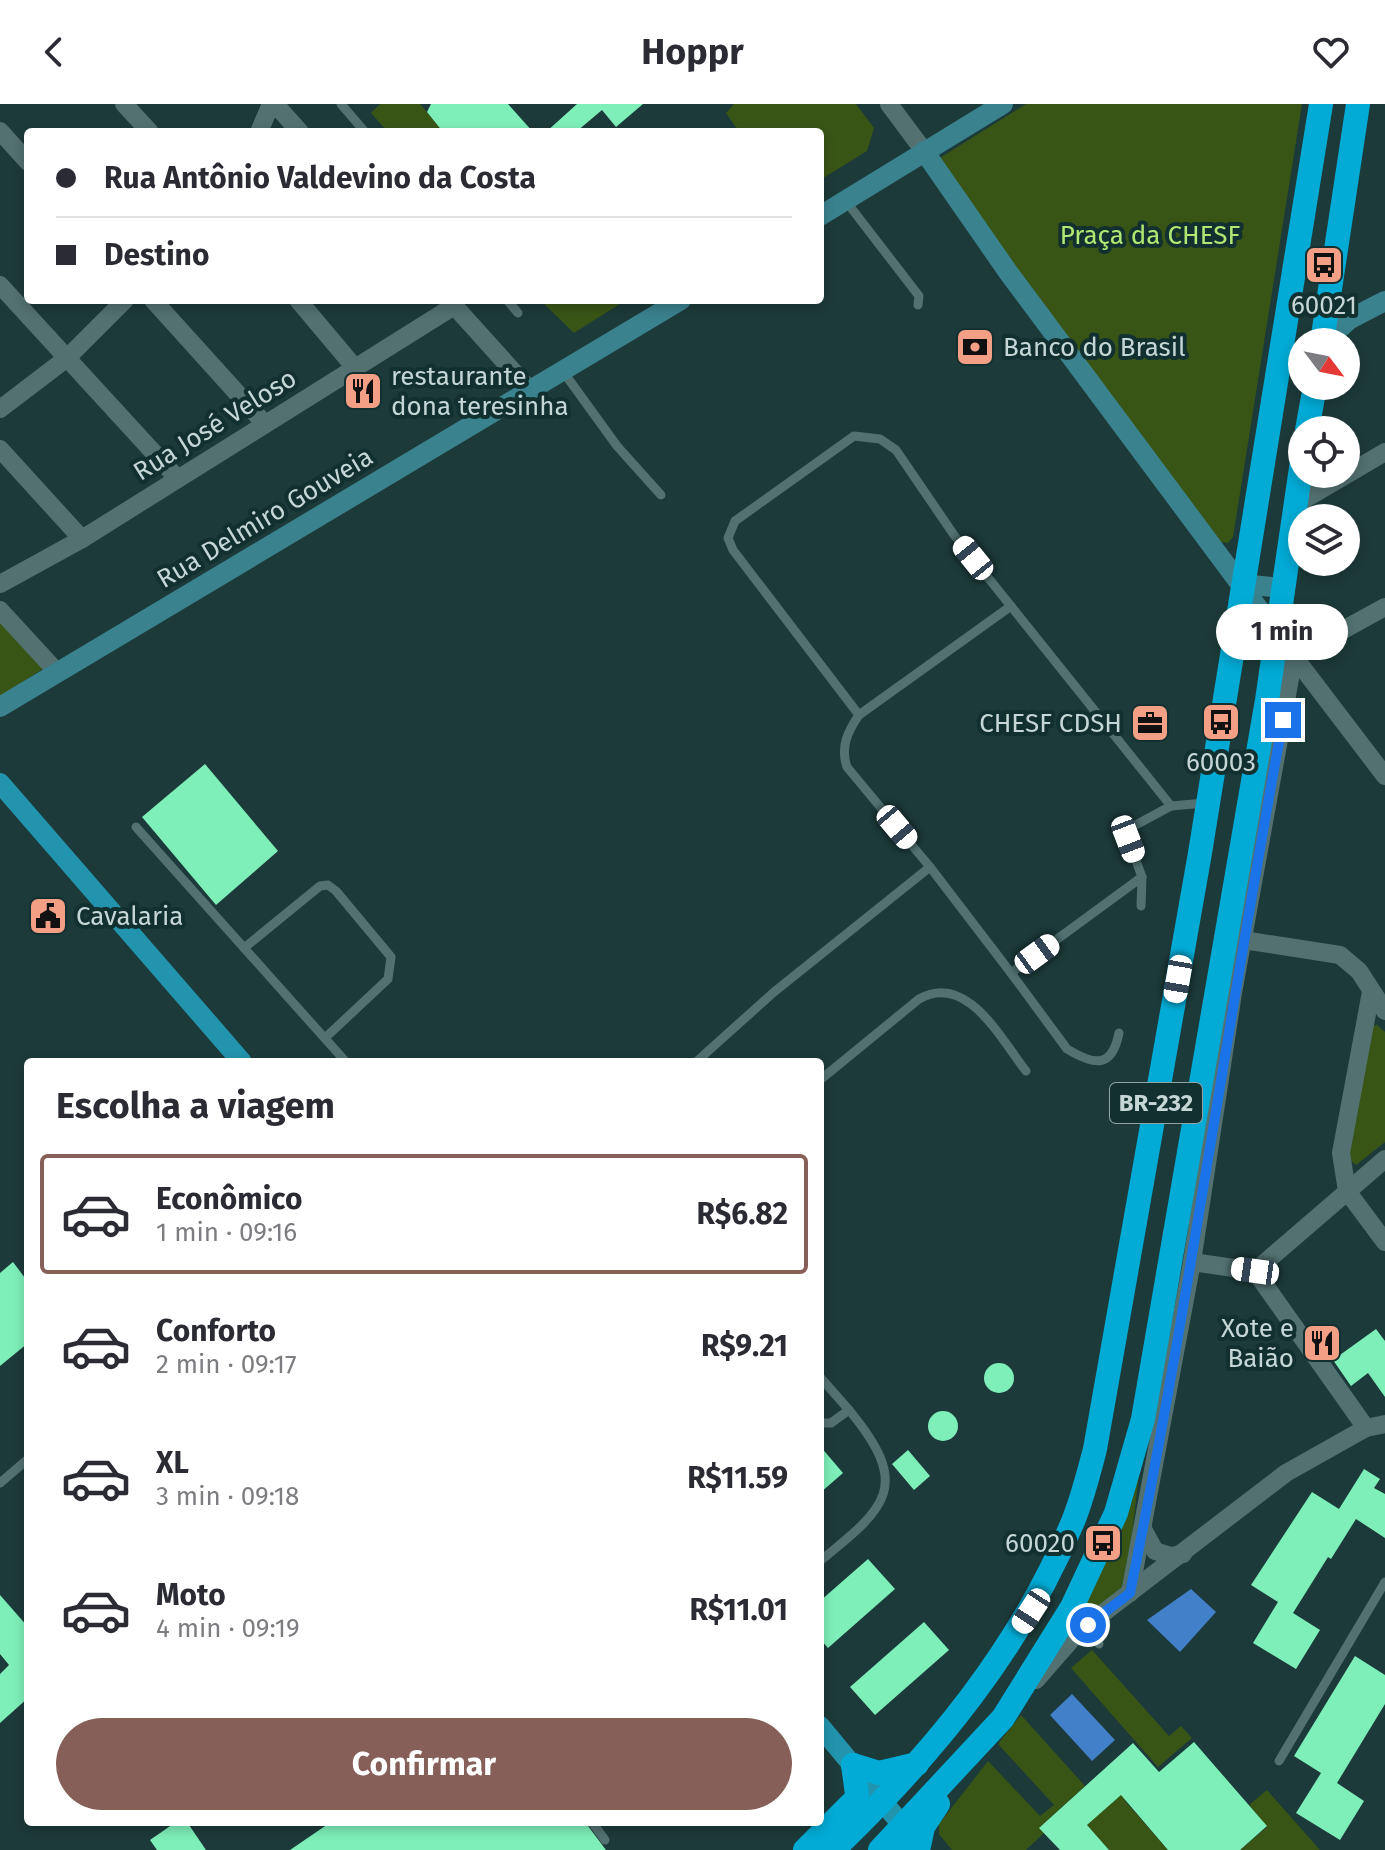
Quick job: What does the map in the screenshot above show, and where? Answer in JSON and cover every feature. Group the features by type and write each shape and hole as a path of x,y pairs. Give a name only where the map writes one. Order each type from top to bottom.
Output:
{"highway":[{"name":"BR-232","path":"823,1841 881,1801 978,1692 1031,1611 1075,1517 1095,1449 1207,802 1321,104"},
{"path":"1326,328 1358,104"},
{"name":"BR-232","path":"880,1850 911,1843 938,1790 1003,1718 1072,1607 1116,1513 1143,1419 1288,550"},
{"path":"1031,1611 1040,1632 1053,1638 1088,1634"},
{"path":"911,1843 986,1737 1019,1675 1031,1611"},
{"path":"823,1841 855,1800 857,1784 853,1765 879,1773 917,1764"},
{"path":"931,1813 938,1790"}],"main road":[{"path":"0,783 239,1058"},
{"path":"824,1731 911,1843"}],"street":[{"path":"124,104 146,128"},
{"path":"261,128 273,104 296,128"},
{"path":"889,104 1008,272 1385,776"},
{"path":"824,213 1003,104"},
{"path":"0,131 24,158"},
{"path":"0,285 177,478"},
{"path":"1340,328 1350,319 1385,301"},
{"path":"0,409 67,358 121,304"},
{"path":"157,304 265,424"},
{"path":"301,304 356,369"},
{"name":"Rua José Veloso","path":"0,584 82,539 356,369 451,304"},
{"path":"453,304 530,390"},
{"name":"Rua Delmiro Gouveia","path":"0,707 674,304"},
{"path":"0,449 82,539"},
{"path":"1297,504 1385,452"},
{"path":"1242,584 1282,588"},
{"path":"1294,657 1385,607"},
{"path":"0,610 58,673"},
{"path":"1130,1593 1192,1262 1243,940 1294,657"},
{"path":"1243,940 1340,955 1359,971 1385,1011"},
{"path":"1371,992 1341,1153 1347,1191 1385,1242"},
{"path":"1255,1271 1385,1159"},
{"path":"1192,1262 1255,1271 1366,1428"},
{"path":"1003,1718 1130,1593 1286,1473 1366,1428 1385,1424"},
{"path":"1143,1529 1155,1551 1171,1556 1183,1554"}],"lane":[{"path":"341,104 362,128"},
{"path":"845,200 919,296 918,305"},
{"path":"510,304 518,313"},
{"path":"562,370 617,446 661,495"},
{"path":"859,715 733,550 728,538 735,521 854,436 868,435 887,443 1011,606 1171,806"},
{"path":"1011,606 859,715 845,743 847,767 930,867 1067,1049 1096,1062 1108,1059 1116,1050 1119,1033"},
{"path":"1141,906 1142,877 1128,832 1142,819 1171,806 1207,802"},
{"path":"136,827 342,1058"},
{"path":"700,1058 774,992 930,867"},
{"path":"1011,973 1142,877"},
{"path":"244,948 320,886 328,885 336,891 391,957 392,968 388,979 325,1038"},
{"path":"824,1077 919,999 933,991 946,990 965,998 975,1008 1026,1071"},
{"path":"824,1382 874,1440 882,1458 884,1491 869,1521 824,1558"},
{"path":"824,1423 831,1423 849,1410"},
{"path":"0,1483 24,1462"},
{"path":"1279,1761 1385,1582"},
{"path":"595,1826 605,1840"}],"green space":[{"path":"380,104 420,104 441,128 384,128 371,113"},
{"path":"734,104 856,104 874,128 867,151 824,178 824,128 736,128 726,113"},
{"name":"Praça da CHESF","path":"1026,104 1302,104 1233,537 1228,543 1221,542 935,161"},
{"path":"544,304 620,304 574,333"},
{"path":"0,615 44,668 0,697"},
{"path":"1377,1025 1385,1032 1385,1142 1356,1165 1349,1159 1372,1026"},
{"path":"1142,1447 1126,1588 1075,1627 1123,1517"},
{"path":"1092,1650 1169,1736 1181,1726 1192,1738 1158,1767 1071,1668"},
{"path":"1021,1715 1085,1786 1040,1827 1044,1833 1026,1850 952,1850 939,1834 939,1824 988,1761 1040,1816 1054,1805 998,1744"},
{"path":"1267,1790 1320,1850 1240,1850 1267,1827 1249,1805"},
{"path":"1123,1792 1126,1802 1168,1850 1109,1850 1087,1825"}],"water":[{"path":"1191,1589 1216,1612 1180,1652 1147,1620"},
{"path":"1072,1694 1115,1740 1092,1761 1050,1715"}],"building":[{"path":"431,104 508,104 529,128 440,128 427,112"},
{"path":"577,104 643,104 616,127 602,110 581,128 550,128"},
{"path":"205,764 278,851 216,905 142,817"},
{"path":"13,1262 24,1277 24,1346 0,1366 0,1273"},
{"path":"1376,1329 1385,1341 1385,1397 1368,1373 1351,1386 1333,1360"},
{"path":"999,1363 1010,1367 1014,1378 1010,1389 999,1393 988,1389 984,1378 988,1367"},
{"path":"943,1411 954,1415 958,1426 954,1437 943,1441 932,1437 928,1426 932,1415"},
{"path":"908,1450 930,1476 914,1490 892,1464"},
{"path":"824,1451 843,1473 824,1490"},
{"path":"1364,1469 1380,1479 1374,1488 1385,1494 1385,1538 1356,1519 1331,1559 1328,1557 1293,1613 1320,1630 1296,1669 1253,1643 1278,1602 1251,1585 1312,1492 1339,1509"},
{"path":"868,1559 895,1589 828,1648 824,1644 824,1598"},
{"path":"0,1595 24,1622 24,1702 0,1723 0,1674 9,1665 0,1654"},
{"path":"924,1622 949,1650 875,1715 850,1687"},
{"path":"1355,1656 1385,1675 1385,1704 1337,1783 1364,1801 1340,1840 1296,1813 1321,1773 1294,1756"},
{"path":"1194,1742 1267,1826 1240,1850 1168,1850 1121,1795 1087,1825 1109,1850 1060,1850 1039,1828 1133,1743 1159,1772"},
{"path":"170,1826 190,1826 206,1850 157,1850 150,1840"},
{"path":"325,1826 588,1826 606,1850 290,1850"}],"place":[{"name":"60021","path":"1324,265"},
{"name":"Banco do Brasil","path":"975,347"},
{"name":"restaurante dona teresinha","path":"363,391"},
{"name":"60003","path":"1221,722"},
{"name":"CHESF CDSH","path":"1150,723"},
{"name":"Cavalaria","path":"48,916"},
{"name":"Xote e Baião","path":"1322,1343"},
{"name":"60020","path":"1103,1543"}],"route":[{"path":"1088,1625 1130,1593 1192,1262 1233,993 1283,720"}]}
